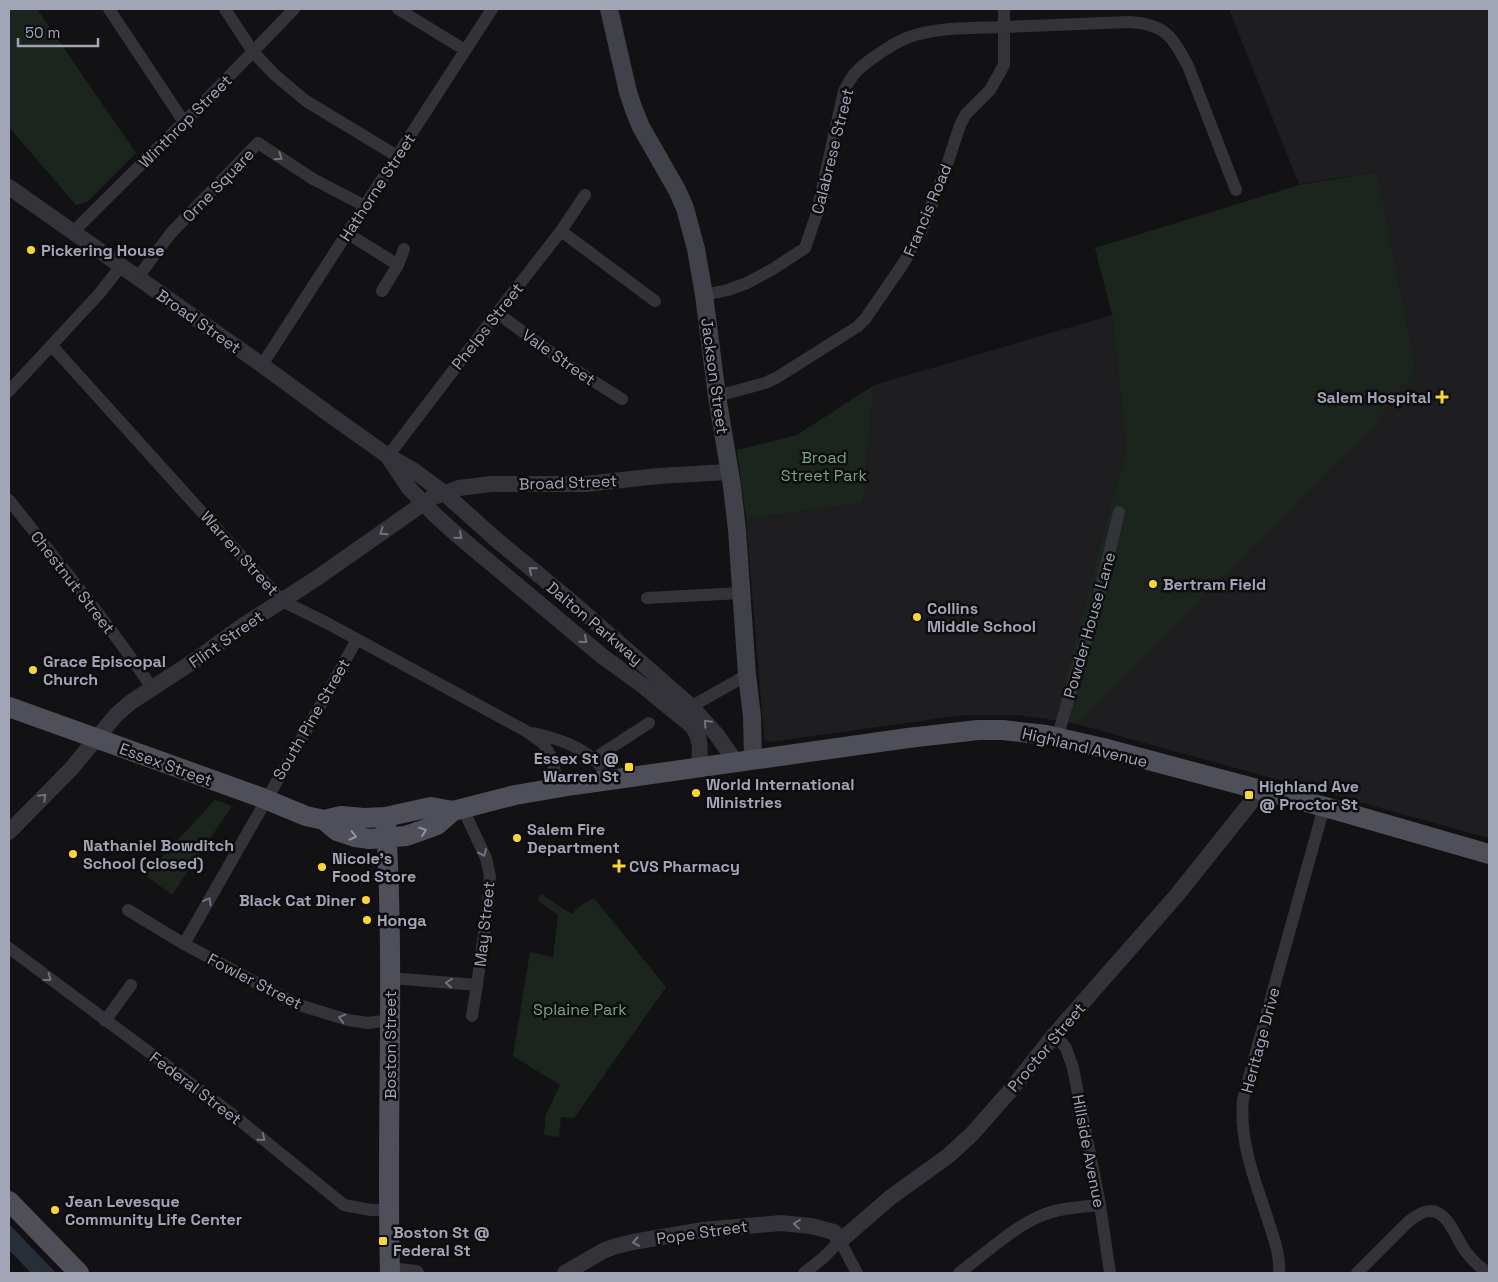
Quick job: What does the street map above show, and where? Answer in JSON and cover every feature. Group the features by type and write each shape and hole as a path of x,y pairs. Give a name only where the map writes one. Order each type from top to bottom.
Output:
{"main road":[{"name":"Jackson Street","path":"610,9 628,92 634,110 650,143 677,190 685,208 696,249 737,530 747,675 752,716 744,761"},
{"name":"Essex Street","path":"9,707 306,816 324,820 341,816 385,817 431,807 458,810"},
{"name":"Highland Avenue","path":"612,780 908,738 978,730 1003,730 1057,738 1324,807 1489,854"},
{"name":"Essex Street","path":"324,820 337,831 355,837 387,839 406,836 437,825 458,810 515,795 612,780"},
{"name":"Boston Street","path":"385,817 390,978 388,1210 390,1272"},
{"path":"9,1201 79,1273"}],"street":[{"path":"109,9 184,122"},
{"path":"225,9 253,52 275,75 306,101 397,156"},
{"name":"Winthrop Street","path":"74,231 294,9"},
{"path":"398,9 466,50"},
{"name":"Hathorne Street","path":"262,365 492,9"},
{"name":"Francis Road","path":"717,396 765,383 776,378 842,337 865,319 912,249 945,171 960,125 966,114 990,90 1004,65 1004,9"},
{"name":"Calabrese Street","path":"704,295 728,290 747,283 773,270 805,248 818,207 844,91 851,76 860,67 889,47 916,35 970,28 1129,22 1145,23 1159,28 1169,36 1188,66 1236,190"},
{"name":"Orne Square","path":"138,277 171,233 258,143 313,179 365,206"},
{"name":"Broad Street","path":"9,187 74,231 388,456 414,470 444,493 459,488 491,484 586,484 658,476 729,472"},
{"name":"Phelps Street","path":"388,456 561,231 585,195"},
{"path":"561,231 655,300"},
{"path":"347,233 398,265"},
{"path":"382,291 398,265 404,249"},
{"path":"9,391 99,294 121,266"},
{"name":"Vale Street","path":"497,313 571,367 622,399"},
{"name":"Warren Street","path":"52,346 282,601 357,639 543,743 550,755 557,778 557,788"},
{"name":"Broad Street","path":"388,456 409,488 423,503"},
{"name":"Flint Street","path":"9,832 71,769 116,715 152,688 333,567 423,503 444,493"},
{"name":"Dalton Parkway","path":"444,493 499,542 621,644 686,711 698,733 700,749 699,767"},
{"name":"Chestnut Street","path":"9,500 129,654 152,688"},
{"name":"Dalton Parkway","path":"423,503 478,552 602,656 686,711 716,734 744,761"},
{"name":"Powder House Lane","path":"1057,738 1102,584 1119,512"},
{"path":"648,598 741,593"},
{"name":"South Pine Street","path":"184,944 357,639"},
{"path":"686,711 747,675"},
{"path":"595,758 650,723"},
{"name":"Warren Street","path":"526,732 562,740 595,758 612,780"},
{"name":"Proctor Street","path":"804,1273 891,1197 948,1156 972,1134 1009,1092 1055,1034 1177,895 1260,791"},
{"name":"Heritage Drive","path":"1279,1273 1272,1232 1244,1139 1243,1100 1324,807"},
{"name":"May Street","path":"458,810 486,858 490,876 488,904 472,1016"},
{"name":"Fowler Street","path":"128,910 184,944 296,1004 348,1020 368,1023 390,1020"},
{"name":"Federal Street","path":"9,948 232,1114 344,1205 371,1210 388,1210"},
{"name":"May Street","path":"390,978 477,985"},
{"path":"105,1021 131,985"},
{"name":"Hillside Avenue","path":"1055,1034 1066,1048 1073,1068 1100,1205 1110,1273"},
{"path":"959,1273 1016,1230 1038,1217 1063,1209 1100,1205"},
{"path":"1357,1273 1415,1216 1430,1211 1437,1212 1444,1218 1465,1252 1480,1268 1489,1273"},
{"name":"Pope Street","path":"565,1273 613,1247 703,1230 795,1223 834,1232 840,1241"},
{"path":"840,1241 857,1273"},
{"path":"390,1272 416,1273"}],"shaded area":[{"name":"Salem Hospital","path":"1229,9 1489,9 1489,838 1076,724 1139,489 1377,172 1299,184"},
{"name":"Collins Middle School","path":"1112,315 1126,447 1054,720 1017,715 964,715 767,741 764,737 746,519 863,503 874,385"},
{"path":"9,1224 56,1273 31,1273 9,1250"}],"green space":[{"path":"9,9 37,9 136,153 87,202 76,205 9,127"},
{"name":"Bertram Field","path":"1377,172 1416,371 1375,424 1076,724 1054,720 1126,447 1112,315 1095,248 1299,185"},
{"name":"Broad Street Park","path":"874,385 863,503 746,519 737,450 797,435"},
{"path":"215,800 232,806 172,895 145,875"},
{"name":"Splaine Park","path":"541,894 572,914 580,906 594,898 666,987 574,1118 561,1117 559,1137 544,1135 546,1114 560,1085 513,1056 530,952 553,957 558,915 537,900"}],"place":[{"name":"Pickering House","path":"31,250"},
{"name":"Salem Hospital","path":"1442,397"},
{"name":"Bertram Field","path":"1153,584"},
{"name":"Collins Middle School","path":"917,617"},
{"name":"Grace Episcopal Church","path":"33,670"},
{"name":"Essex St @ Warren St","path":"629,767"},
{"name":"World International Ministries","path":"696,793"},
{"name":"Highland Ave @ Proctor St","path":"1249,795"},
{"name":"Salem Fire Department","path":"517,838"},
{"name":"Nathaniel Bowditch School (closed)","path":"73,854"},
{"name":"CVS Pharmacy","path":"619,866"},
{"name":"Nicole's Food Store","path":"322,867"},
{"name":"Black Cat Diner","path":"366,900"},
{"name":"Honga","path":"367,920"},
{"name":"Jean Levesque Community Life Center","path":"55,1210"},
{"name":"Boston St @ Federal St","path":"383,1241"}]}
